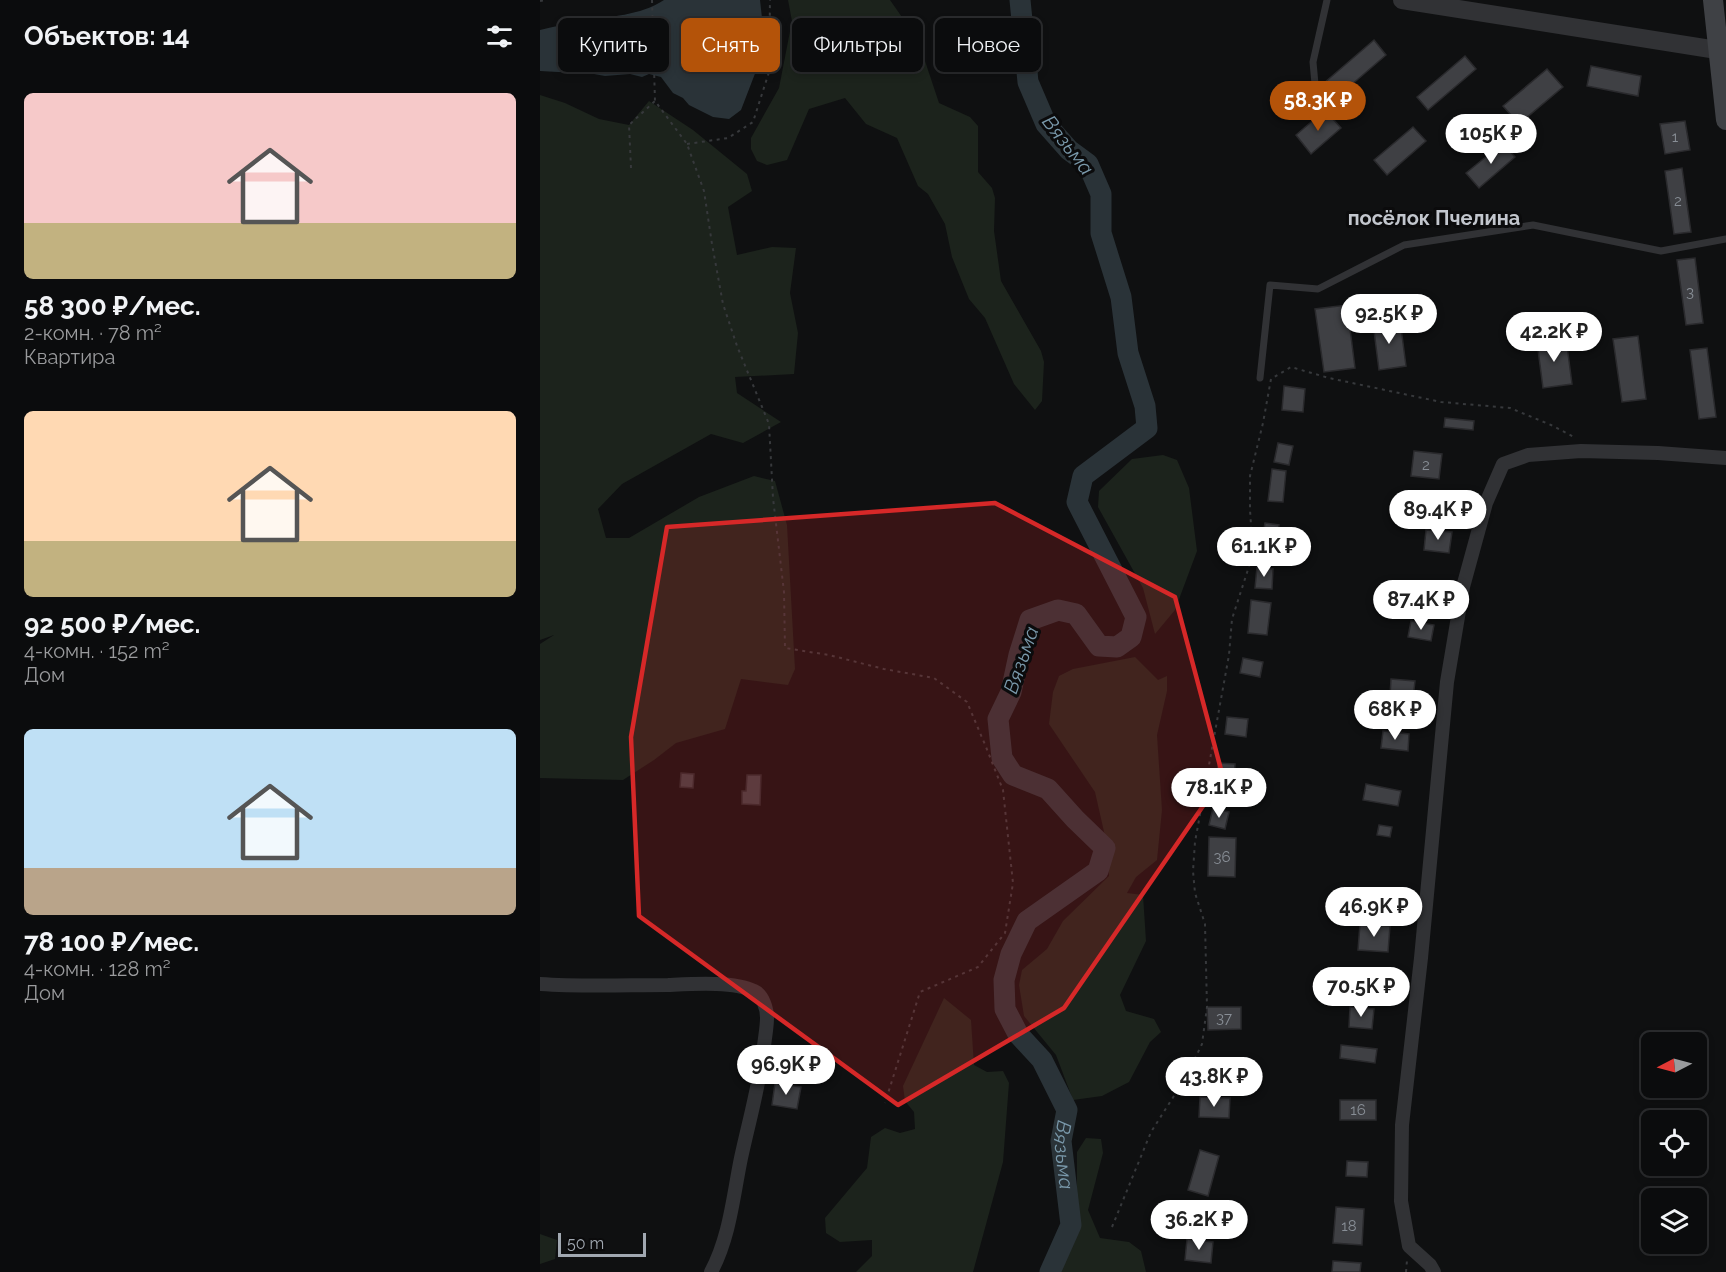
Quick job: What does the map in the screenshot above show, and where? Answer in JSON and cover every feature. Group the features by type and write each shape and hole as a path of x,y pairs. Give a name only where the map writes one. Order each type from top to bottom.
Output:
{"main road":[{"path":"1713,0 1722,50 1726,120"}],"street":[{"path":"1402,0 1722,50"},
{"path":"1434,1272 1430,1265 1409,1246 1401,1201 1402,1125 1422,947 1447,682 1463,587 1486,502 1503,464 1528,455 1581,451 1726,458"},
{"path":"540,984 704,984 744,987 757,992 764,1002 767,1018 757,1087 730,1223 720,1254 711,1272"}],"lane":[{"path":"1317,106 1313,62 1327,0"},
{"path":"1260,378 1270,285 1318,289 1404,245 1533,225 1661,251 1726,239"}],"path":[{"path":"540,1 545,0"},
{"path":"652,0 655,101 687,144 704,191 723,304 737,346 769,424 773,498 784,592 785,648 829,655 884,669 934,678 967,702 1003,790 1013,883 1005,933 978,967 920,992 885,1103"},
{"path":"687,144 728,138 753,122 769,72 770,0"},
{"path":"631,168 629,125 655,101"},
{"path":"1112,1227 1151,1132 1186,1077 1202,1044 1207,1007 1205,924 1195,892 1193,871 1195,842 1229,655 1232,619 1253,554 1250,476 1271,379 1291,368 1441,402 1510,408 1551,425 1603,452"}],"highlighted area":[{"path":"995,503 1175,597 1223,777 1064,1008 898,1105 639,916 631,737 667,527"}],"shaded area":[{"path":"664,0 760,0 762,18 681,18 681,72 756,72 741,110 729,119 713,117 689,105 683,98 673,93 661,77 649,74 642,77 630,74 605,76 558,72 669,72 669,18 602,18 635,12"},
{"path":"788,0 890,0 903,18 792,18 792,21"},
{"path":"792,21 792,72 923,72 923,55 939,103 970,117 978,126 978,172 992,188 995,198 994,231 1001,281 1041,351 1044,362 1042,401 1035,410 1014,384 985,318 969,299 952,257 945,224 928,194 918,186 897,138 866,124 845,98 809,109 787,160 767,165 757,161 751,149 751,138 779,88"},
{"path":"558,26 558,72 540,71 540,30"},
{"path":"540,95 565,103 599,119 629,125 649,101 693,130 747,174 752,191 728,207 737,255 772,247 796,248 790,293 798,333 794,374 735,377 737,393 781,422 743,443 711,434 622,484 598,509 606,538 629,538 699,497 754,476 775,481 787,525 795,669 788,685 741,679 725,729 676,743 623,780 540,778 540,644 554,635 540,640"},
{"path":"1163,455 1177,460 1189,488 1197,551 1175,610 1155,634 1143,588 1098,507 1099,491 1132,459"},
{"path":"1135,657 1158,680 1167,676 1167,691 1157,735 1162,810 1157,860 1136,877 1127,893 1143,895 1146,941 1120,995 1126,1011 1154,1019 1161,1032 1150,1042 1129,1082 1102,1096 1073,1100 1056,1055 1024,1016 1019,985 1022,970 1047,949 1063,921 1109,876 1107,845 1095,792 1049,724 1053,692 1059,676 1073,669"},
{"path":"944,998 971,1020 974,1065 987,1072 1003,1071 1009,1083 1003,1162 973,1272 856,1272 872,1256 872,1240 840,1242 826,1233 825,1218 867,1168 871,1137 885,1128 900,1133 915,1129 914,1112 905,1101 903,1086"},
{"path":"1086,1138 1101,1139 1103,1153 1088,1210 1100,1238 1129,1242 1141,1251 1146,1272 1061,1272 1077,1231 1077,1152"},
{"path":"540,1234 557,1240 555,1259 540,1264"}],"building":[{"path":"1374,40 1386,55 1336,98 1324,83"},
{"path":"1465,56 1476,69 1428,110 1417,97"},
{"path":"1591,66 1641,76 1638,96 1587,86"},
{"path":"1547,69 1563,87 1519,124 1503,106"},
{"path":"1325,110 1341,128 1311,154 1296,135"},
{"path":"1685,121 1690,150 1665,154 1660,124"},
{"path":"1413,127 1426,141 1387,175 1374,160"},
{"path":"1503,143 1515,157 1479,188 1466,173"},
{"path":"1682,168 1691,232 1674,234 1665,171"},
{"path":"1695,258 1703,323 1686,325 1677,260"},
{"path":"1347,305 1355,368 1324,372 1315,309"},
{"path":"1400,320 1406,366 1379,370 1373,323"},
{"path":"1638,336 1646,399 1622,402 1613,339"},
{"path":"1566,338 1572,384 1543,388 1537,342"},
{"path":"1707,348 1716,417 1699,419 1690,350"},
{"path":"1284,386 1305,389 1303,412 1282,410"},
{"path":"1445,418 1474,421 1473,430 1444,427"},
{"path":"1278,443 1293,446 1289,465 1274,462"},
{"path":"1414,451 1442,454 1439,479 1411,476"},
{"path":"1272,469 1286,471 1283,502 1268,501"},
{"path":"1431,496 1456,500 1454,514 1429,510"},
{"path":"1265,523 1279,525 1276,543 1262,540"},
{"path":"1426,530 1452,532 1449,553 1424,550"},
{"path":"1257,567 1273,569 1272,589 1255,588"},
{"path":"1408,581 1442,587 1439,606 1405,601"},
{"path":"1251,600 1271,603 1267,635 1248,633"},
{"path":"1411,621 1434,625 1431,641 1408,637"},
{"path":"1243,658 1263,662 1260,677 1240,673"},
{"path":"1391,679 1415,681 1413,699 1390,696"},
{"path":"1227,717 1248,719 1246,737 1225,734"},
{"path":"1383,731 1409,734 1408,751 1381,748"},
{"path":"1218,763 1235,764 1234,783 1217,782"},
{"path":"681,773 694,774 693,788 680,787"},
{"path":"747,775 761,775 760,805 742,804 742,791 746,791"},
{"path":"1366,784 1401,791 1398,806 1363,800"},
{"path":"1213,808 1229,812 1225,829 1209,825"},
{"path":"1379,825 1392,827 1390,837 1377,835"},
{"path":"1209,837 1236,838 1235,877 1208,876"},
{"path":"1362,888 1391,892 1389,903 1360,899"},
{"path":"1360,924 1390,926 1388,952 1358,950"},
{"path":"1207,1007 1241,1007 1241,1029 1208,1030"},
{"path":"1350,1007 1374,1009 1372,1029 1349,1027"},
{"path":"1341,1045 1377,1049 1375,1063 1340,1058"},
{"path":"775,1083 801,1087 797,1109 772,1105"},
{"path":"1200,1097 1230,1098 1229,1118 1199,1117"},
{"path":"1340,1100 1376,1100 1376,1120 1340,1120"},
{"path":"1200,1150 1219,1156 1208,1196 1188,1190"},
{"path":"1347,1161 1368,1162 1367,1177 1346,1176"},
{"path":"1336,1207 1364,1209 1362,1245 1333,1243"},
{"path":"1187,1239 1213,1242 1211,1263 1185,1260"},
{"path":"1333,1261 1361,1263 1360,1272 1332,1272"}],"waterway":[{"name":"Вязьма","path":"1020,0 1028,82 1046,124 1069,150 1088,164 1101,194 1101,233 1121,297 1128,353 1145,406 1147,428 1083,476 1077,502 1136,617 1131,637 1117,647 1099,646 1076,614 1058,610 1030,620 1011,692 998,719 1002,758 1013,775 1048,789 1105,848 1098,871 1027,921 1011,954 1004,980 1005,1009 1018,1034 1042,1060 1067,1110 1061,1141 1071,1225 1050,1272"}],"district":[{"name":"посёлок Пчелина","path":"1434,218"}]}
